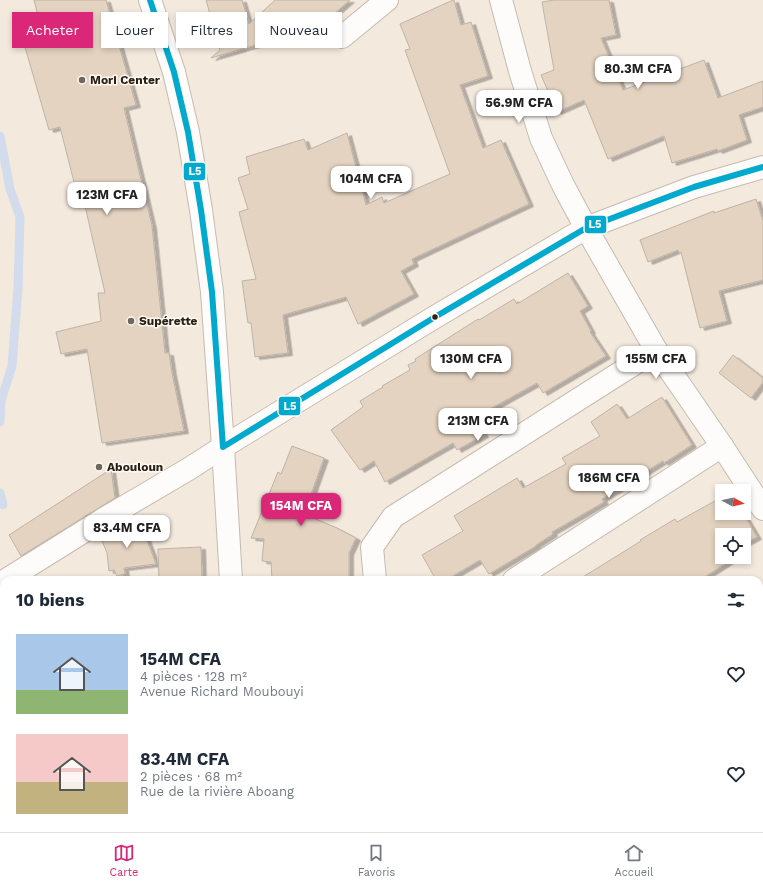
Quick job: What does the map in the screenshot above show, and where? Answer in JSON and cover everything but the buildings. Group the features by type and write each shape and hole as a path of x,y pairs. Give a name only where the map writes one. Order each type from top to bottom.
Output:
{"street":[{"path":"150,0 174,72 188,132 201,210 212,292 223,447 230,576"},
{"path":"342,37 387,0"},
{"path":"501,0 520,71 541,138 586,228 656,350 763,509"},
{"path":"13,576 107,516 187,470 435,317 586,228 694,187 763,167"},
{"path":"375,576 372,547 393,517 656,350"},
{"path":"520,576 722,446"}],"waterway":[{"path":"0,136 10,189 20,217 18,288 12,366 1,401 0,422"},
{"path":"0,493 3,505"}],"transit line":[{"name":"L5","path":"150,0 174,72 188,132 201,210 212,292 223,447 435,317 586,228 694,187 763,167"}],"place":[{"name":"Mori Center","path":"82,80"},
{"name":"Supérette","path":"131,321"},
{"name":"Abouloun","path":"99,467"}]}
